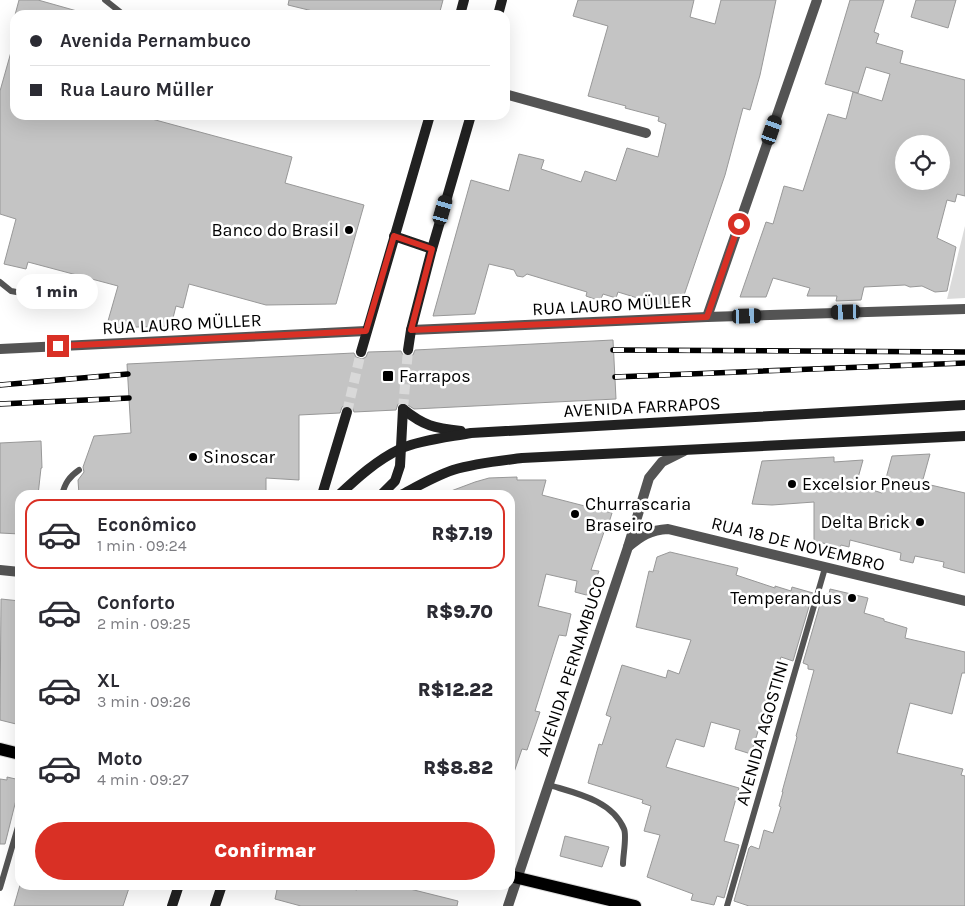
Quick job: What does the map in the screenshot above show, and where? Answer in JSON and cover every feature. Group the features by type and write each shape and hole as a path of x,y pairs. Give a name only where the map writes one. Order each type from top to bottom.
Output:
{"main road":[{"path":"361,352 429,120"},
{"path":"408,350 411,330 432,249 470,120"},
{"path":"394,236 432,249"},
{"name":"AVENIDA FARRAPOS","path":"344,490 377,464 401,449 438,439 472,433 965,405"},
{"path":"386,490 395,481 400,466 403,409 419,421 435,428 472,433"},
{"path":"324,490 347,412"},
{"path":"411,490 452,470 478,464 522,458 965,436"},
{"path":"0,749 15,753"},
{"path":"515,876 635,906"},
{"path":"172,906 177,890"},
{"path":"215,906 220,890"}],"street":[{"path":"707,317 817,0"},
{"path":"510,95 646,133"},
{"name":"RUA LAURO MÜLLER","path":"411,330 965,308"},
{"name":"RUA LAURO MÜLLER","path":"0,350 366,331"},
{"name":"AVENIDA PERNAMBUCO","path":"515,873 548,785 628,547 649,478 662,462 684,451"},
{"name":"RUA 18 DE NOVEMBRO","path":"628,547 641,536 654,530 668,529 965,601"},
{"path":"0,570 15,572"},
{"name":"AVENIDA PERNAMBUCO","path":"508,906 511,890"}],"lane":[{"path":"105,0 118,10"},
{"path":"0,282 11,291 81,304"},
{"path":"63,490 64,484 72,474 79,470"},
{"name":"AVENIDA AGOSTINI","path":"727,906 826,568"},
{"path":"548,785 601,803 616,817 625,830 623,864"},
{"path":"0,888 15,837"}],"shaded area":[{"path":"965,226 965,298 947,299"}],"building":[{"path":"19,0 38,0 73,10 16,10"},
{"path":"289,0 443,0 440,10 308,10 288,5"},
{"path":"578,0 694,0 690,17 715,24 721,0 776,0 760,75 750,110 743,108 725,175 681,304 642,305 644,300 618,292 616,298 603,294 600,301 586,296 587,292 527,274 523,277 517,276 514,270 489,264 475,314 433,316 471,180 509,191 519,154 544,160 541,169 581,182 585,171 616,181 627,148 658,157 666,124 658,121 659,117 588,96 608,26 573,16"},
{"path":"850,0 884,0 874,32 879,34 876,43 903,51 900,63 965,80 965,196 957,194 955,202 947,200 937,238 956,247 947,291 935,292 922,286 910,287 905,285 864,287 861,300 836,301 837,296 807,296 810,288 773,278 766,297 740,297 766,222 773,224 784,186 803,191 828,114 846,119 853,92 882,101 890,74 866,67 858,93 825,84"},
{"path":"916,0 956,0 948,28 911,17"},
{"path":"10,56 10,120 155,120 292,157 285,183 364,205 336,304 266,305 189,284 183,308 176,306 171,326 106,328 118,286 28,262 26,269 4,264 16,219 0,214 0,91"},
{"path":"613,340 616,399 414,409 403,402 398,404 396,410 354,412 352,407 346,405 342,407 340,413 299,415 299,480 266,478 266,490 79,490 78,480 84,472 83,467 94,436 131,433 127,364 354,353 356,357 362,359 366,357 368,352 401,351 407,357 413,355 415,350"},
{"path":"41,441 42,468 39,490 15,490 15,534 0,533 0,443"},
{"path":"930,454 922,483 965,493 965,573 943,567 944,562 915,556 913,563 900,560 901,553 850,540 849,547 841,545 840,547 814,541 814,502 772,505 752,504 762,461 834,457 834,462 863,460 856,485 882,493 892,456"},
{"path":"517,477 517,480 546,480 542,495 612,513 591,570 599,571 590,596 575,592 577,581 546,574 538,606 571,614 566,636 559,635 535,711 540,712 527,750 522,749 515,769 515,490 454,490 489,478"},
{"path":"670,552 738,568 736,575 775,588 775,586 791,591 792,587 813,593 793,661 781,657 751,754 735,749 740,730 711,722 704,747 676,739 666,767 739,788 724,841 739,845 724,898 717,896 714,905 691,900 693,894 647,877 660,835 644,831 651,806 642,803 643,800 588,783 599,744 602,745 611,717 606,715 622,665 666,678 668,670 679,674 691,640 636,627 649,571 653,572 657,557"},
{"path":"830,589 868,598 864,613 907,628 905,638 965,652 965,673 962,673 952,714 910,703 897,753 963,769 961,775 965,776 965,906 749,906 734,901 749,848 751,846 759,849 764,830 773,833 781,807 779,806 782,792 814,670 808,669 808,665 803,663 823,594 829,594"},
{"path":"1,599 15,600 15,724 0,720"},
{"path":"7,777 15,779 15,804 5,844 0,844 0,779 7,780"},
{"path":"565,836 609,847 602,867 560,856"},
{"path":"19,890 128,890 123,906 14,906"},
{"path":"277,890 414,890 458,901 457,906 301,906 275,899"}],"tunnel":[{"path":"403,409 408,350"},
{"path":"347,412 361,352"}],"railway":[{"path":"613,350 965,352"},
{"path":"615,377 965,363"},
{"path":"0,385 128,374"},
{"path":"0,404 129,398"}],"place":[{"name":"Banco do Brasil","path":"349,230"},
{"name":"Farrapos","path":"388,376"},
{"name":"Sinoscar","path":"193,457"},
{"name":"Excelsior Pneus","path":"792,484"},
{"name":"Churrascaria Braseiro","path":"575,514"},
{"name":"Delta Brick","path":"920,522"},
{"name":"Temperandus","path":"852,598"}],"route":[{"path":"58,346 366,331 394,236 432,249 411,330 707,317 739,224"}]}
